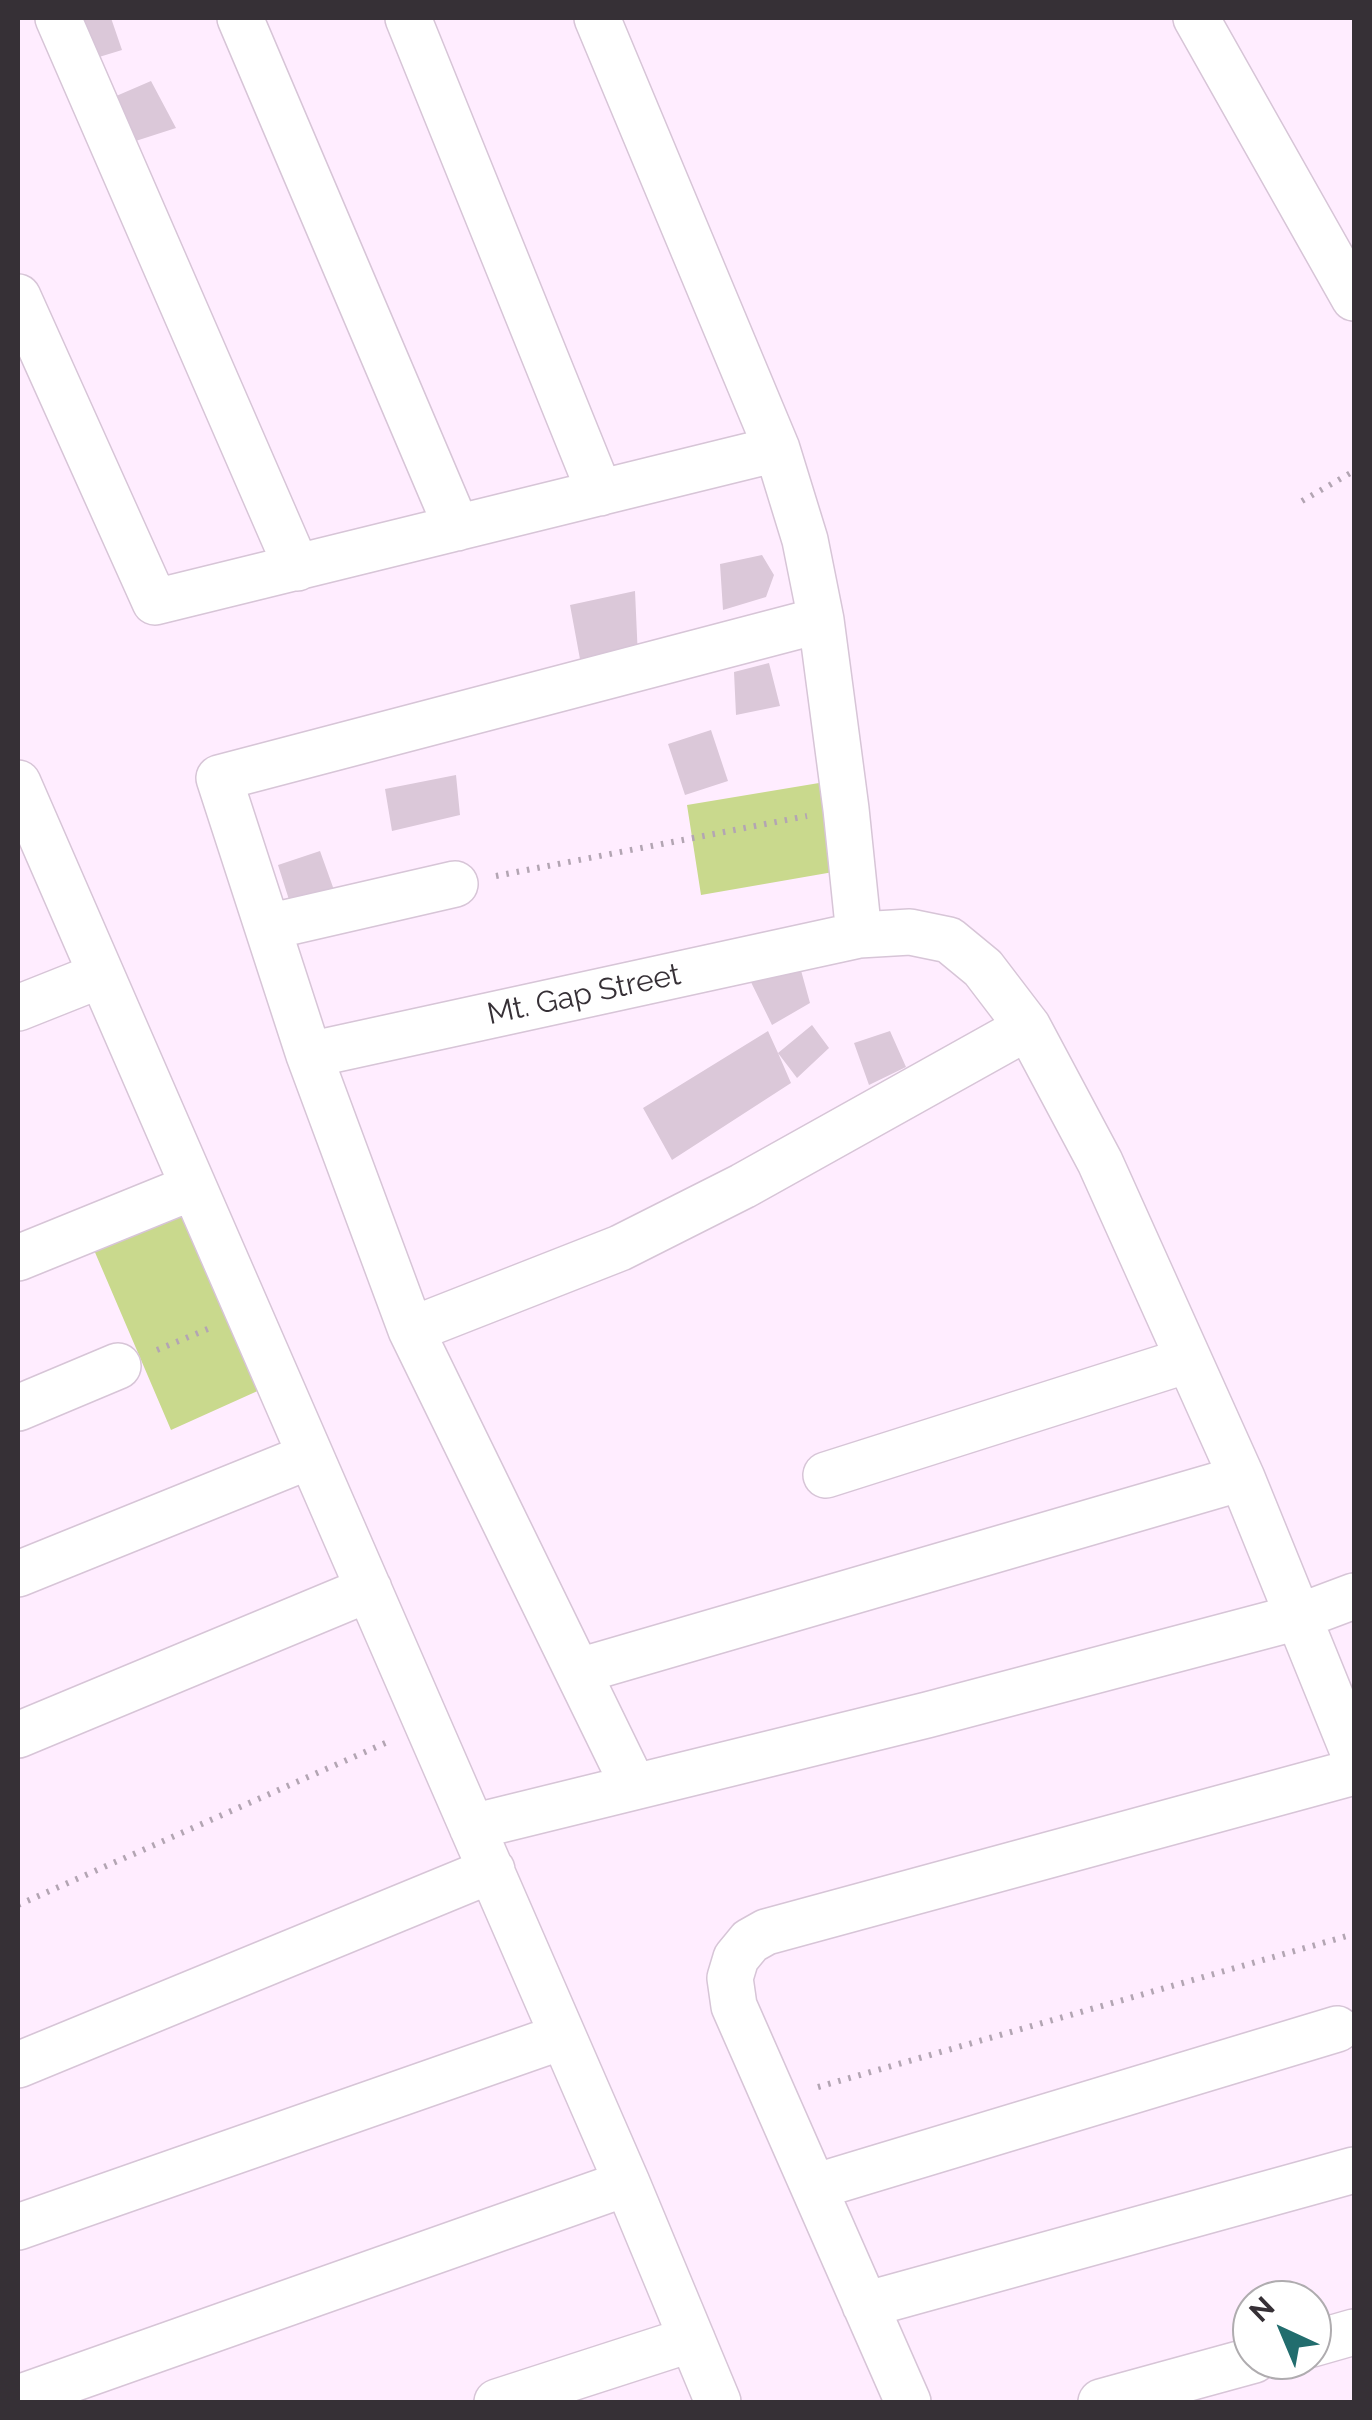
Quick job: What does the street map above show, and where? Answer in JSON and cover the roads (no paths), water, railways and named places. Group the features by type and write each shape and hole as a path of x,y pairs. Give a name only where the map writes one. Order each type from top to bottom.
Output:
{"street":[{"path":"58,18 296,568"},
{"path":"240,18 456,528"},
{"path":"408,18 600,493"},
{"path":"597,18 777,449 805,540 821,620 859,935"},
{"path":"1196,18 1354,298"},
{"path":"18,297 154,602 777,449"},
{"path":"634,1787 411,1330 309,1055 219,778 821,620"},
{"path":"18,783 28,834 101,974 492,1870 718,2402"},
{"path":"268,928 455,884"},
{"name":"Mt. Gap Street","path":"309,1055 859,935 910,932 950,940 983,968 1028,1027 1100,1162 1242,1478 1354,1754"},
{"path":"18,1008 101,974"},
{"path":"411,1330 620,1248 743,1186 1028,1027"},
{"path":"18,1258 193,1187"},
{"path":"826,1474 1188,1360"},
{"path":"18,1408 129,1361"},
{"path":"18,1574 310,1456"},
{"path":"579,1671 1242,1478"},
{"path":"18,1735 369,1590"},
{"path":"472,1827 927,1715 1298,1617 1354,1596"},
{"path":"908,2402 734,2006 730,1978 736,1958 750,1941 766,1932 1354,1772"},
{"path":"18,2066 492,1870"},
{"path":"814,2186 1336,2029"},
{"path":"18,2227 561,2036"},
{"path":"866,2305 1354,2170"},
{"path":"24,2390 627,2183"},
{"path":"497,2402 692,2339"},
{"path":"1101,2402 1232,2366"}]}
